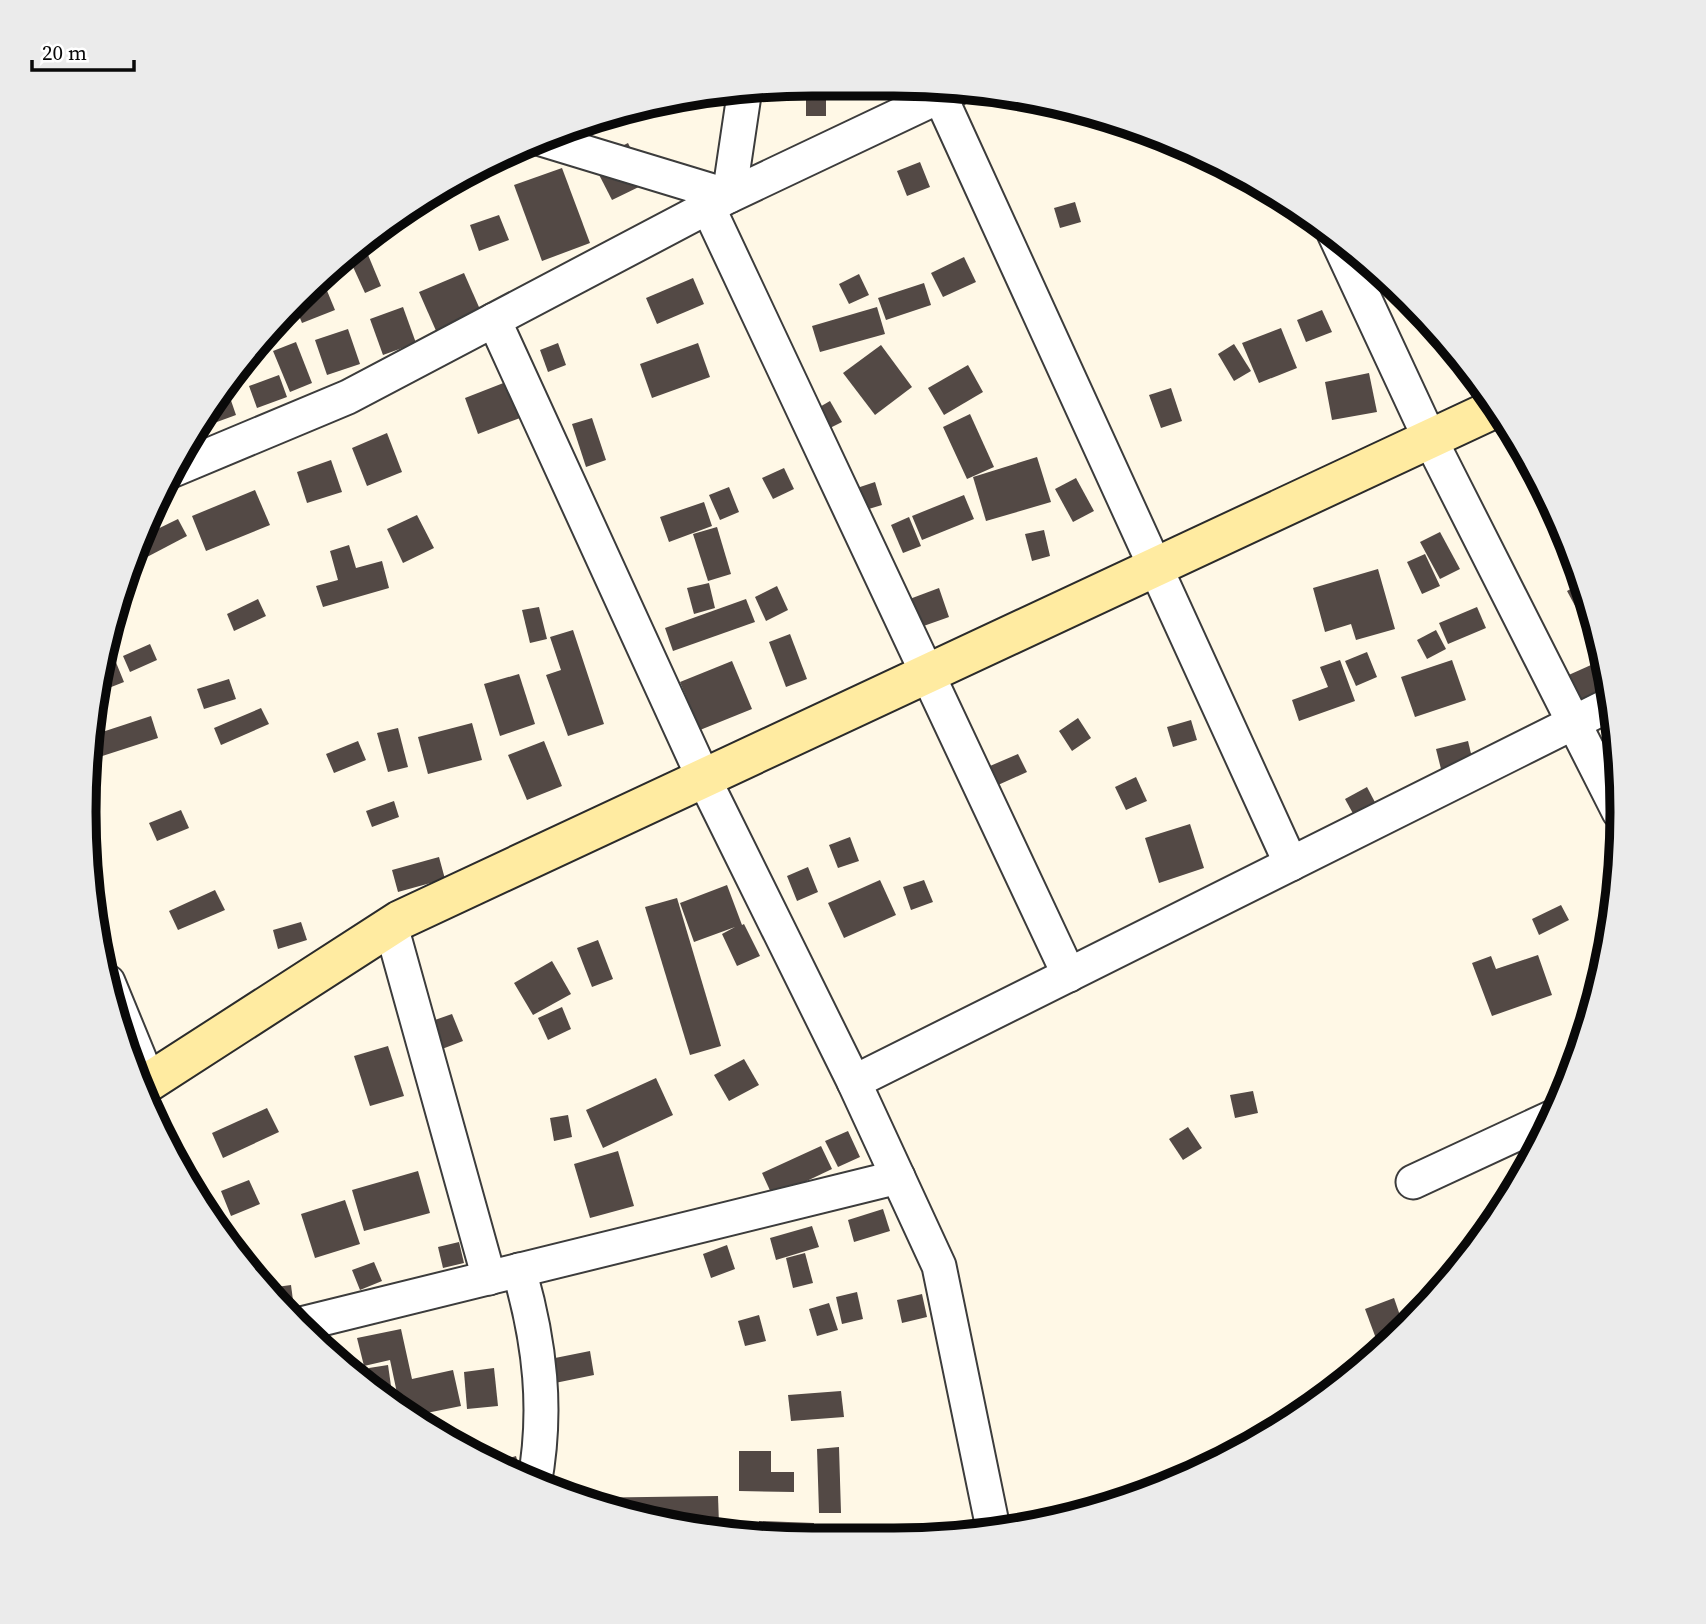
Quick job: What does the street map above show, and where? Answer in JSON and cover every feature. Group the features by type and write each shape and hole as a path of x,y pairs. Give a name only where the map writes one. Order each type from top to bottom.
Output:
{"street":[{"path":"186,465 348,397 718,202 937,98"},
{"path":"952,99 1156,569 1291,864"},
{"path":"743,100 718,202 928,675 1069,975"},
{"path":"556,144 718,202"},
{"path":"1345,256 1430,439 1609,793"},
{"path":"494,320 704,779 854,1082 939,1266 992,1521"},
{"path":"149,1081 391,926 1488,412"},
{"path":"854,1082 1602,708"},
{"path":"391,926 504,1274 533,1324 539,1357 542,1401 536,1472"},
{"path":"1413,1182 1538,1124"},
{"path":"310,1322 898,1177"}],"building":[{"path":"806,96 826,96 826,116 806,116"},
{"path":"628,143 647,183 612,200 592,161"},
{"path":"920,162 930,187 907,196 897,171"},
{"path":"562,168 590,243 542,261 514,185"},
{"path":"1075,202 1081,222 1060,228 1054,208"},
{"path":"499,215 509,240 479,251 470,225"},
{"path":"367,252 381,286 365,293 352,264"},
{"path":"964,257 976,282 943,297 931,273"},
{"path":"464,273 482,314 437,333 419,292"},
{"path":"859,274 869,295 849,304 839,284"},
{"path":"693,278 704,304 657,324 646,298"},
{"path":"924,283 931,305 886,320 878,298"},
{"path":"326,287 335,310 302,323 298,314"},
{"path":"403,307 416,343 383,355 370,319"},
{"path":"877,307 885,334 820,352 812,326"},
{"path":"1322,310 1332,332 1306,342 1297,320"},
{"path":"1281,328 1297,368 1259,383 1242,343"},
{"path":"348,329 360,364 327,375 315,340"},
{"path":"296,342 312,383 290,392 273,351"},
{"path":"558,343 566,365 548,372 540,350"},
{"path":"698,343 710,377 652,398 640,364"},
{"path":"1234,344 1251,371 1234,381 1218,354"},
{"path":"881,345 912,387 875,415 843,373"},
{"path":"968,365 983,392 944,415 928,388"},
{"path":"1369,373 1377,412 1332,420 1325,382"},
{"path":"279,375 287,397 257,408 249,386"},
{"path":"506,382 520,418 478,434 465,398"},
{"path":"1171,388 1182,421 1161,428 1149,395"},
{"path":"230,396 236,415 211,424"},
{"path":"830,401 842,422 822,432 811,412"},
{"path":"970,414 994,467 967,479 943,427"},
{"path":"592,418 606,460 586,467 572,424"},
{"path":"387,433 402,472 367,486 352,448"},
{"path":"1037,457 1051,502 986,521 973,477"},
{"path":"331,460 342,492 307,503 297,472"},
{"path":"784,468 794,489 773,499 762,478"},
{"path":"1076,478 1094,511 1073,522 1055,489"},
{"path":"875,482 882,505 862,511 854,489"},
{"path":"729,487 739,512 720,520 709,495"},
{"path":"255,490 270,525 206,551 192,516"},
{"path":"964,495 974,519 922,540 912,516"},
{"path":"704,502 712,526 669,542 660,517"},
{"path":"417,515 434,548 403,563 387,529"},
{"path":"909,517 921,546 903,553 891,525"},
{"path":"178,519 187,536 143,559 154,531"},
{"path":"717,527 731,574 708,581 693,534"},
{"path":"1044,530 1050,556 1032,561 1025,534"},
{"path":"1440,532 1460,569 1440,579 1420,542"},
{"path":"349,545 356,568 382,561 389,588 323,607 316,586 338,580 330,551"},
{"path":"1425,554 1440,586 1422,594 1407,562"},
{"path":"1378,569 1395,629 1356,640 1351,624 1325,632 1313,588"},
{"path":"709,583 715,608 694,614 687,588"},
{"path":"777,586 788,610 766,621 755,597"},
{"path":"939,588 949,617 918,628 907,600"},
{"path":"1574,588 1581,614 1580,615 1567,591"},
{"path":"258,599 266,616 234,631 227,614"},
{"path":"746,599 755,622 673,651 665,628"},
{"path":"539,607 547,639 530,643 522,610"},
{"path":"1477,607 1486,628 1448,644 1439,623"},
{"path":"573,630 604,724 568,736 546,675 561,670 550,637"},
{"path":"1436,630 1446,649 1427,659 1417,640"},
{"path":"790,634 807,679 786,687 769,642"},
{"path":"150,644 157,660 130,672 123,656"},
{"path":"1367,652 1377,677 1356,686 1345,661"},
{"path":"115,660 124,682 107,689 110,672"},
{"path":"1340,660 1355,701 1299,721 1292,700 1328,687 1320,667"},
{"path":"1452,660 1466,700 1415,717 1401,677"},
{"path":"732,661 752,709 700,730 680,682"},
{"path":"1591,665 1597,679 1600,698 1577,709 1562,678"},
{"path":"519,674 535,724 500,736 484,684"},
{"path":"229,679 236,699 204,709 197,689"},
{"path":"261,708 269,724 221,745 214,728"},
{"path":"151,716 158,738 99,757 101,732"},
{"path":"1078,718 1091,738 1072,751 1059,731"},
{"path":"1191,720 1197,740 1173,747 1167,727"},
{"path":"472,723 482,760 428,774 418,737"},
{"path":"398,728 408,767 388,772 377,733"},
{"path":"358,741 366,760 334,773 326,754"},
{"path":"544,741 562,786 527,800 508,755"},
{"path":"1468,741 1473,762 1441,769 1436,749"},
{"path":"1018,754 1027,772 998,785 990,766"},
{"path":"1136,777 1147,801 1126,810 1115,787"},
{"path":"1367,787 1378,808 1356,819 1345,799"},
{"path":"394,801 399,817 372,827 366,811"},
{"path":"181,810 189,828 157,841 149,823"},
{"path":"1190,824 1204,868 1159,883 1145,838"},
{"path":"850,837 859,861 838,868 829,845"},
{"path":"439,857 445,879 398,892 392,870"},
{"path":"808,867 818,892 797,901 787,876"},
{"path":"880,880 896,915 844,938 828,903"},
{"path":"924,880 933,902 911,910 903,887"},
{"path":"727,885 742,925 744,924 760,956 737,966 722,934 735,927 694,942 680,903"},
{"path":"215,890 225,910 178,930 169,911"},
{"path":"677,898 721,1046 690,1055 645,907"},
{"path":"1561,905 1569,920 1539,935 1532,919"},
{"path":"301,922 307,940 278,949 273,930"},
{"path":"598,940 613,979 592,987 577,948"},
{"path":"1538,955 1552,995 1492,1016 1472,963 1491,956 1496,969"},
{"path":"552,961 571,994 533,1015 514,983"},
{"path":"562,1007 571,1029 548,1040 538,1018"},
{"path":"452,1014 463,1041 442,1049 432,1021"},
{"path":"388,1046 404,1096 370,1106 354,1056"},
{"path":"744,1059 759,1085 729,1101 714,1075"},
{"path":"656,1078 673,1115 603,1148 586,1110"},
{"path":"1253,1091 1258,1113 1235,1118 1230,1095"},
{"path":"267,1108 279,1132 223,1158 212,1133"},
{"path":"568,1115 572,1137 554,1141 550,1118"},
{"path":"1188,1127 1202,1148 1183,1160 1169,1139"},
{"path":"848,1131 860,1157 838,1167 825,1141"},
{"path":"821,1146 832,1169 773,1197 762,1173"},
{"path":"618,1151 634,1206 590,1218 574,1164"},
{"path":"418,1171 430,1213 364,1231 352,1190"},
{"path":"249,1180 260,1204 231,1216 221,1191"},
{"path":"345,1200 360,1244 315,1258 301,1214"},
{"path":"883,1209 890,1231 854,1242 848,1220"},
{"path":"812,1226 819,1247 776,1260 770,1238"},
{"path":"459,1242 464,1263 443,1268 438,1247"},
{"path":"727,1245 735,1269 711,1278 703,1254"},
{"path":"805,1253 813,1283 793,1288 786,1258"},
{"path":"374,1262 382,1281 360,1290 352,1270"},
{"path":"291,1285 294,1305 277,1287"},
{"path":"857,1292 863,1319 842,1324 836,1297"},
{"path":"922,1294 927,1317 902,1323 897,1300"},
{"path":"1394,1298 1401,1317 1377,1340 1365,1309"},
{"path":"829,1303 838,1330 817,1336 809,1309"},
{"path":"759,1315 766,1341 745,1346 738,1321"},
{"path":"401,1329 412,1379 453,1370 461,1406 424,1413 414,1407 397,1395 390,1360 364,1366 357,1338"},
{"path":"590,1351 594,1375 555,1383 550,1359"},
{"path":"388,1365 391,1386 386,1387 376,1380 370,1375 369,1368"},
{"path":"494,1368 498,1406 467,1409 464,1372"},
{"path":"841,1391 844,1417 791,1421 788,1395"},
{"path":"839,1447 841,1513 819,1513 817,1449"},
{"path":"739,1451 771,1451 771,1472 794,1472 794,1492 739,1491"},
{"path":"516,1456 518,1464 506,1459"},
{"path":"718,1496 719,1522 672,1514 608,1498"},
{"path":"759,1521 814,1523 814,1528 759,1525"}]}
